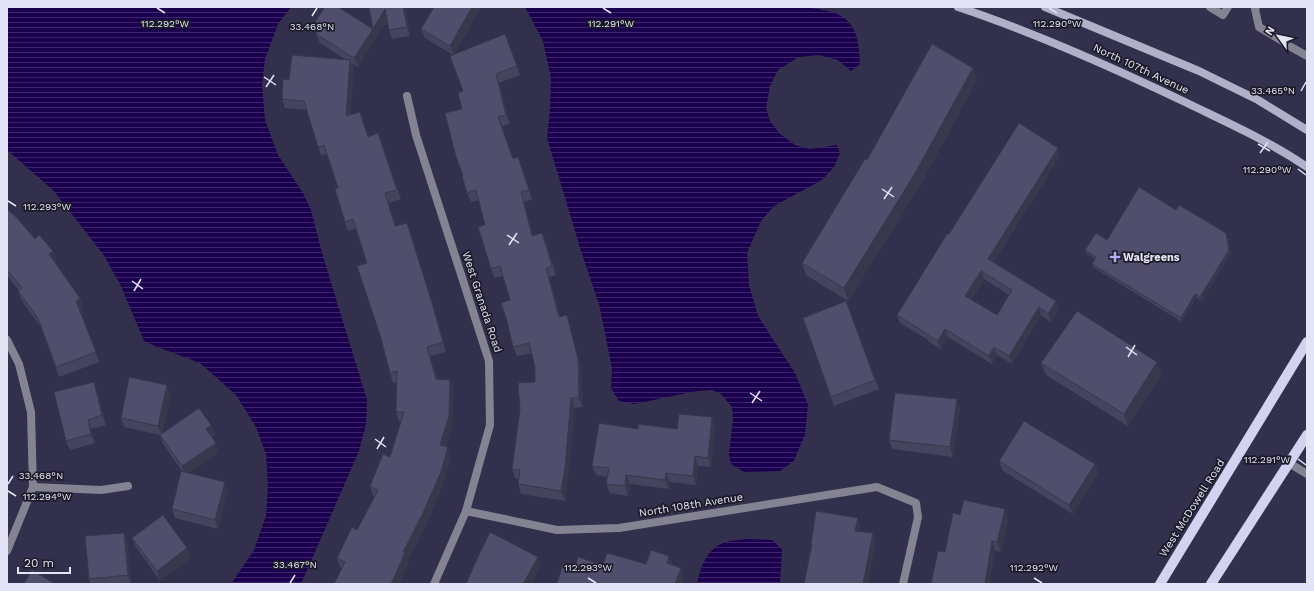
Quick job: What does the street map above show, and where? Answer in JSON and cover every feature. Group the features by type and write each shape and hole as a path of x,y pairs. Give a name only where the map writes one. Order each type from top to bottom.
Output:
{"main road":[{"name":"North 107th Avenue","path":"958,7 1069,49 1149,84 1241,128 1307,167"},
{"name":"North 107th Avenue","path":"1045,7 1199,71 1258,100 1307,130"},
{"name":"West McDowell Road","path":"1160,584 1307,342"},
{"path":"1211,584 1307,435"}],"street":[{"path":"1210,7 1223,15 1228,7"},
{"path":"1256,7 1255,9 1259,27 1307,56"},
{"name":"West Granada Road","path":"407,96 416,135 489,361 490,425 466,511 434,584"},
{"path":"7,340 19,364 31,412 33,488 7,551"},
{"path":"1289,463 1307,474"},
{"path":"33,488 101,490 128,486"},
{"name":"North 108th Avenue","path":"466,511 558,530 619,528 877,487 916,504 918,517 903,584"}],"shaded area":[{"path":"7,7 291,7 278,24 265,59 262,85 265,120 278,155 303,193 311,210 322,253 367,400 366,424 359,451 301,584 231,584 254,550 266,516 268,485 266,454 256,427 236,395 200,363 144,341 121,286 103,254 53,190 7,150"},
{"path":"525,7 806,7 835,13 845,19 854,29 858,43 860,64 851,71 838,60 819,55 799,57 778,70 770,86 766,108 770,121 780,134 795,145 810,149 837,145 840,153 834,167 822,180 774,206 761,221 747,253 749,285 758,316 795,373 808,405 805,434 794,461 780,471 744,472 731,464 729,454 733,419 732,407 721,394 712,390 697,391 634,404 619,401 611,388 612,368 599,304 582,254 547,138 551,78 543,41"},
{"path":"749,539 772,540 782,549 780,584 697,584 703,564 714,549 726,542"}],"building":[{"path":"325,7 338,7 373,29 354,58 316,34 321,26 315,22"},
{"path":"369,7 403,7 407,27 389,30 385,9 373,29"},
{"path":"434,7 472,7 450,46 421,29"},
{"path":"505,34 517,66 496,74 506,115 498,117 513,159 518,157 529,190 521,192 532,236 542,233 552,266 546,268 559,317 567,315 578,359 579,398 571,398 565,468 561,491 518,484 520,470 512,469 520,409 518,383 535,382 535,367 529,343 513,347 501,303 510,300 500,266 491,269 478,227 485,225 476,190 467,193 445,113 462,109 458,93 463,91 450,56"},
{"path":"932,44 973,68 914,175 844,288 802,263 865,159 867,160"},
{"path":"292,55 350,60 346,116 360,112 368,137 378,133 397,190 385,193 395,226 407,223 443,342 427,347 436,379 450,380 449,416 440,445 448,447 441,472 423,513 403,552 405,553 391,584 334,584 345,562 337,558 352,527 357,530 378,490 370,486 383,454 390,457 404,412 396,412 397,371 390,373 380,335 357,266 367,263 353,219 345,222 335,189 338,188 324,145 318,147 304,101 282,99 283,79 289,80"},
{"path":"1019,123 1058,148 988,259 1056,301 1048,314 1039,307 1009,356 994,347 989,356 945,329 938,341 897,315 947,234 949,234","holes":["981,271 1012,290 997,315 965,296"]},
{"name":"Walgreens","path":"1139,187 1176,210 1179,205 1226,233 1229,250 1200,297 1195,294 1181,318 1092,264 1096,257 1085,250 1096,233 1107,240"},
{"path":"7,209 35,239 39,235 53,251 49,254 80,298 76,301 96,352 56,367 38,318 18,291 22,288 7,270"},
{"path":"846,301 875,380 831,397 803,318"},
{"path":"1077,311 1157,362 1124,414 1041,363"},
{"path":"129,377 167,385 158,426 121,418"},
{"path":"94,382 102,415 88,420 91,434 66,441 54,392"},
{"path":"895,393 957,399 950,447 889,440"},
{"path":"199,408 211,425 206,429 216,443 182,466 160,435"},
{"path":"679,414 712,417 708,458 695,456 693,476 666,473 665,480 626,475 625,486 606,484 609,468 592,466 599,423 638,429 638,424 677,429"},
{"path":"1024,421 1095,464 1069,505 999,461"},
{"path":"181,471 225,482 215,520 172,509"},
{"path":"964,500 1005,509 997,542 992,541 985,584 931,584 938,551 945,552 953,513 960,515"},
{"path":"816,511 858,518 855,531 873,533 863,584 804,584 812,544"},
{"path":"163,515 187,548 157,571 132,538"},
{"path":"490,532 538,557 523,584 466,584"},
{"path":"124,533 128,575 89,579 85,536"},
{"path":"651,550 669,556 667,563 681,568 675,584 557,584 563,563 575,567 578,557 603,565 607,553 646,564"},
{"path":"32,570 55,584 24,584"}],"place":[{"name":"Walgreens","path":"1115,257"}]}
